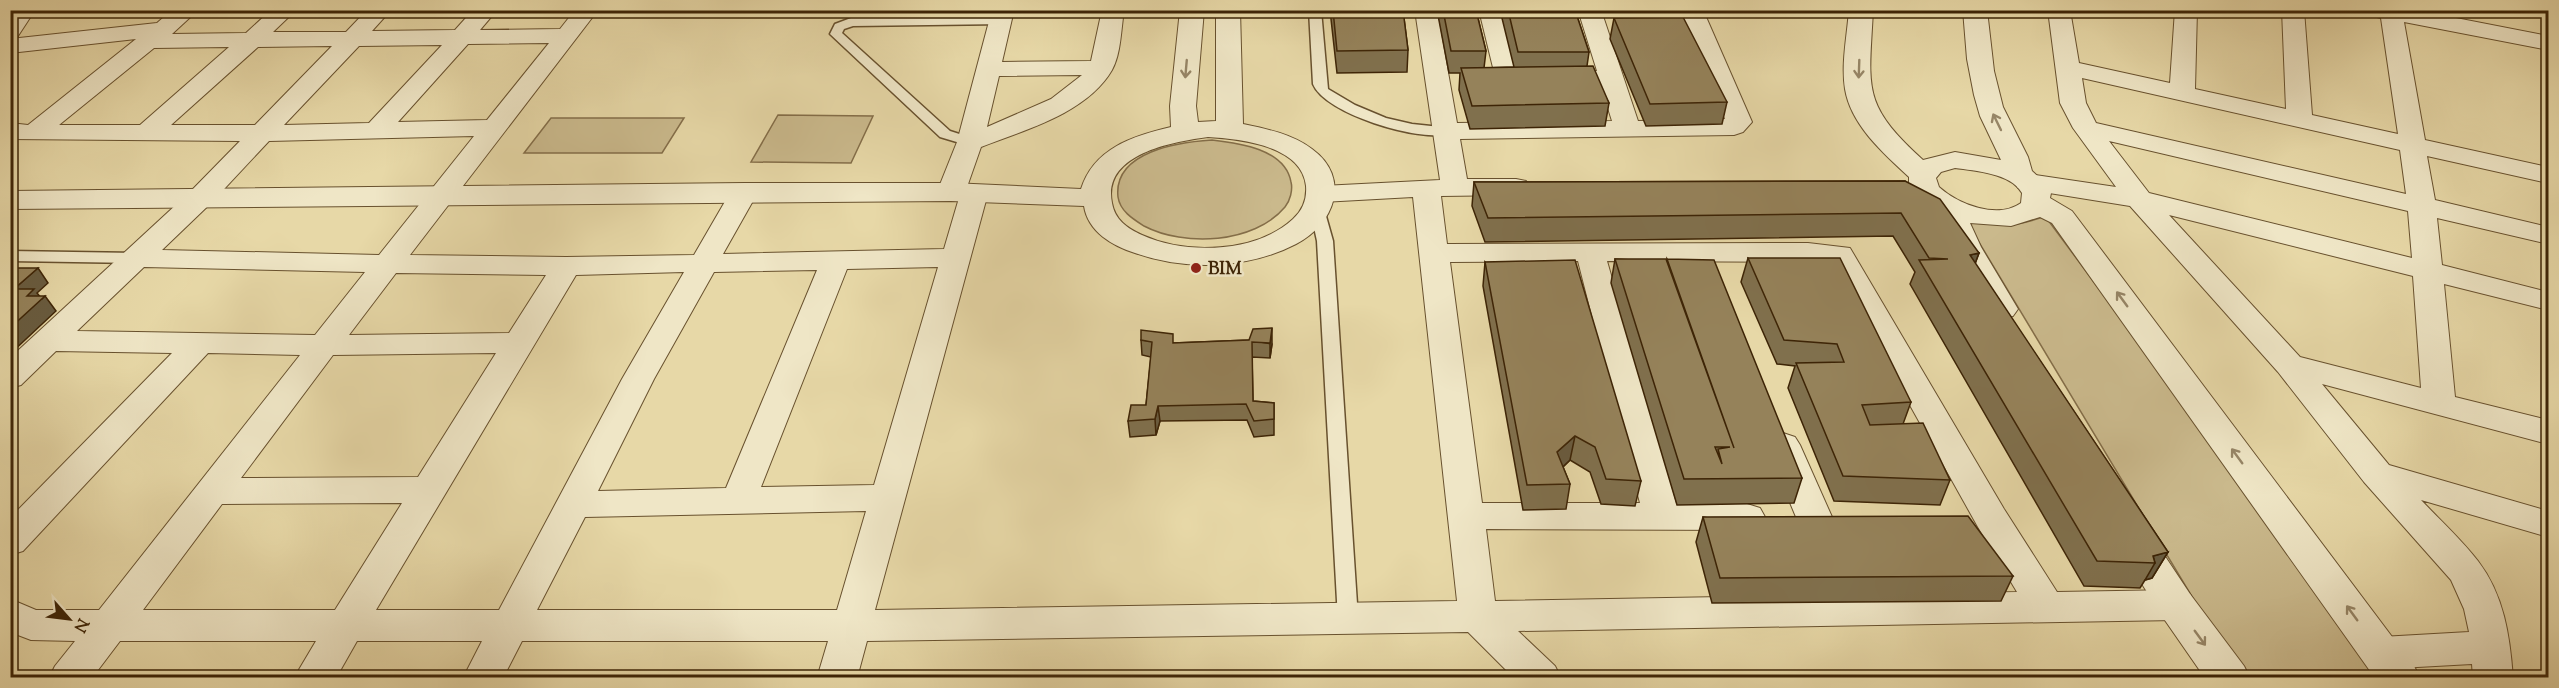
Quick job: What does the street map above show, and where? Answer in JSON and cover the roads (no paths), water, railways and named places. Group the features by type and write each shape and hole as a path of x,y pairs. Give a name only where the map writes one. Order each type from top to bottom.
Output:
{"street":[{"path":"10,31 24,10"},
{"path":"22,132 187,10"},
{"path":"147,133 285,10"},
{"path":"10,377 201,197 380,10"},
{"path":"376,130 486,10"},
{"path":"69,678 324,345 587,10"},
{"path":"970,142 1053,108 1079,91 1101,68 1113,10"},
{"path":"1185,131 1183,106 1192,10"},
{"path":"1228,10 1230,130"},
{"path":"1426,10 1473,79"},
{"path":"1490,10 1473,79 1445,131 1434,253 1478,617 1541,678"},
{"path":"1861,10 1858,88 1863,103 1919,188 1966,247 2018,338"},
{"path":"1919,188 1966,213 2002,218 2020,216 2032,209 2030,188 1991,109 1981,74 1975,10"},
{"path":"1919,188 1930,166 1955,160 1985,164 2030,188 2062,217 2390,665 2492,662 2486,610 2476,587 2464,570 2376,473 2289,365 2139,199 2086,128 2073,103 2059,10"},
{"path":"2182,93 2186,10"},
{"path":"2293,10 2299,118"},
{"path":"2439,404 2422,206 2387,11 2548,43"},
{"path":"837,678 956,258 970,142 1002,16"},
{"path":"1445,131 1628,130 1719,128 1737,125 1736,113 1688,20"},
{"path":"1601,21 1612,78 1628,130"},
{"path":"10,46 156,35 252,40 567,36"},
{"path":"988,69 1101,68"},
{"path":"2068,68 2548,175"},
{"path":"1473,79 1612,78"},
{"path":"22,132 263,133 495,128"},
{"path":"2086,128 2548,235"},
{"path":"1230,130 1261,135 1287,145 1307,159 1319,176 1319,202 1296,232 1260,249 1215,257 1169,255 1130,242 1103,222 1093,198 1100,175 1119,155 1149,140 1185,131 1230,130"},
{"path":"1319,202 1440,188 1537,187"},
{"path":"2030,188 2071,189 2139,199 2548,302"},
{"path":"10,200 744,192 963,192 1093,198"},
{"path":"483,678 638,379 744,192"},
{"path":"1590,252 1662,517"},
{"path":"1706,252 1719,285"},
{"path":"1434,253 1819,252 1840,254 1991,518 2046,607"},
{"path":"137,258 566,266 703,265 956,258"},
{"path":"738,501 835,261"},
{"path":"314,678 566,266"},
{"path":"49,341 324,345 520,343"},
{"path":"10,542 201,342"},
{"path":"2289,365 2548,432"},
{"path":"1770,414 1814,518"},
{"path":"2376,473 2548,524"},
{"path":"213,491 429,490"},
{"path":"574,504 888,498"},
{"path":"2116,510 2139,550 2229,678"},
{"path":"1466,516 1850,518"},
{"path":"1955,518 1991,518"},
{"path":"10,614 32,625 851,626 2176,605"}],"lane":[{"path":"1315,10 1319,84 1322,92 1370,117 1395,126 1445,131"},
{"path":"970,142 945,134 836,34 839,27 852,22 1002,16"},
{"path":"1319,202 1325,241 1348,619"},
{"path":"10,256 137,258"}],"place":[{"name":"BIM","path":"1196,268"}]}
